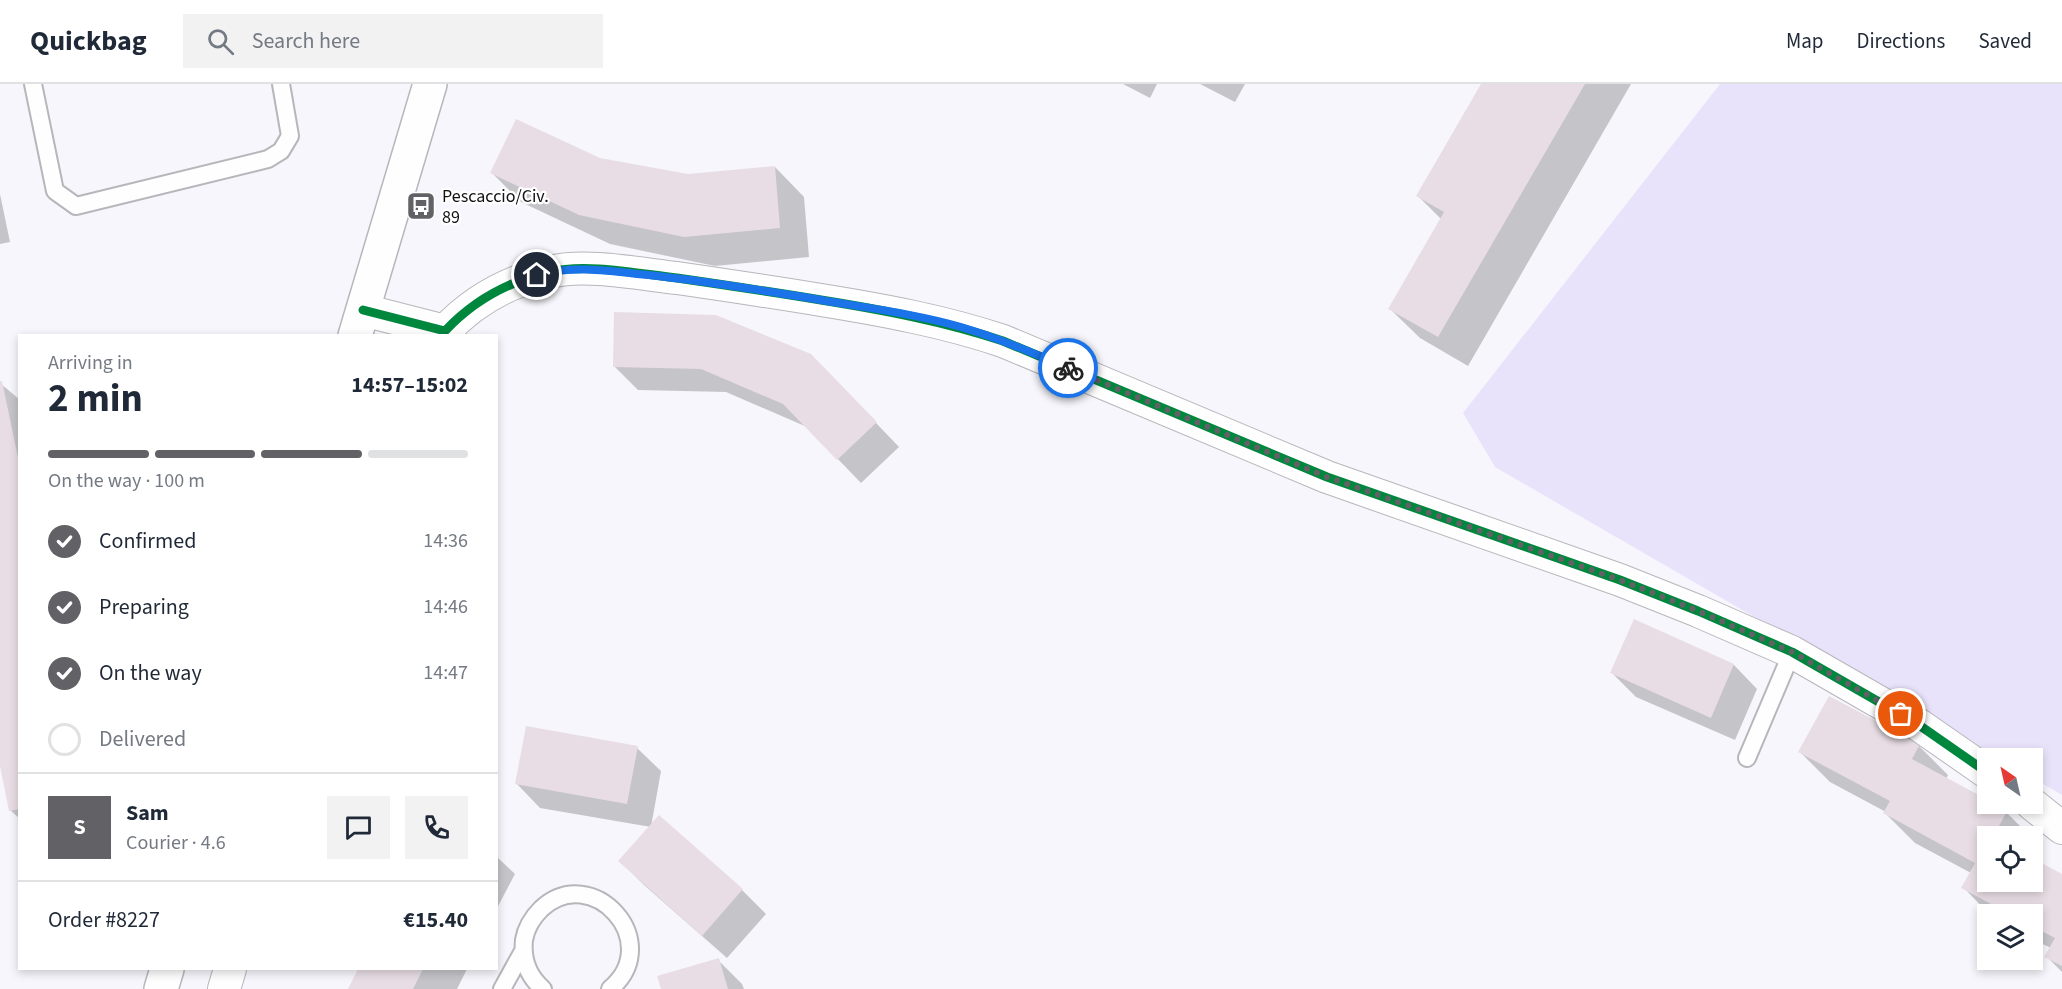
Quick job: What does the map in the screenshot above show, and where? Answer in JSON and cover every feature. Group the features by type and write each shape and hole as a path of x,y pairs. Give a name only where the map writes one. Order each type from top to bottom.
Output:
{"street":[{"path":"429,84 359,323 444,333 471,307 501,289 552,271 582,268 727,285 897,313 960,327 1003,341 1327,477 1620,580 1698,611 1792,652 1919,725 1977,765"},
{"path":"161,989 167,970"},
{"path":"224,989 230,970"}],"lane":[{"path":"33,84 55,191 76,206 268,159 281,151 290,136 281,84"},
{"path":"1747,758 1792,652"},
{"path":"543,989 526,968 523,951 525,933 533,917 546,904 562,897 580,895 597,899 612,909 624,922 629,939 629,957 623,974 610,989"},
{"path":"502,989 523,951"}],"shaded area":[{"path":"1720,84 2062,84 2062,795 2043,784 2043,748 1981,748 1495,467 1463,413"}],"building":[{"path":"1481,84 1585,84 1438,337 1388,309 1444,212 1416,196"},
{"path":"516,119 600,158 688,174 775,166 780,228 684,237 579,215 490,173"},
{"path":"614,312 716,315 811,354 877,422 837,460 783,404 701,369 613,367"},
{"path":"0,381 2,381 18,457 18,809 9,811 0,766"},
{"path":"1634,619 1734,664 1711,718 1610,673"},
{"path":"1829,696 1920,744 1912,759 1977,794 1977,814 2005,814 1999,826 1977,826 1977,892 2043,892 2043,864 2062,874 2062,966 2044,957 2055,938 2043,932 2043,904 1991,904 1961,888 1975,863 1883,813 1890,801 1798,752"},
{"path":"526,726 638,746 627,804 515,784"},
{"path":"659,815 743,889 702,936 618,861"},
{"path":"719,958 728,989 661,989 657,976"},
{"path":"358,970 422,970 413,989 348,989"}],"cycle path":[{"path":"363,310 445,331 480,301 506,286 550,272 596,269 677,278 844,304 913,317 980,334 1003,341 1327,477 1620,580 1698,611 1792,652 1919,725 1977,765"}],"way so far":[{"path":"1068,368 1327,477 1620,580 1698,611 1792,652 1901,714"}],"place":[{"name":"Pescaccio/Civ. 89","path":"421,206"}],"route":[{"path":"537,275 582,268 727,285 897,313 960,327 1003,341 1068,368"}]}
